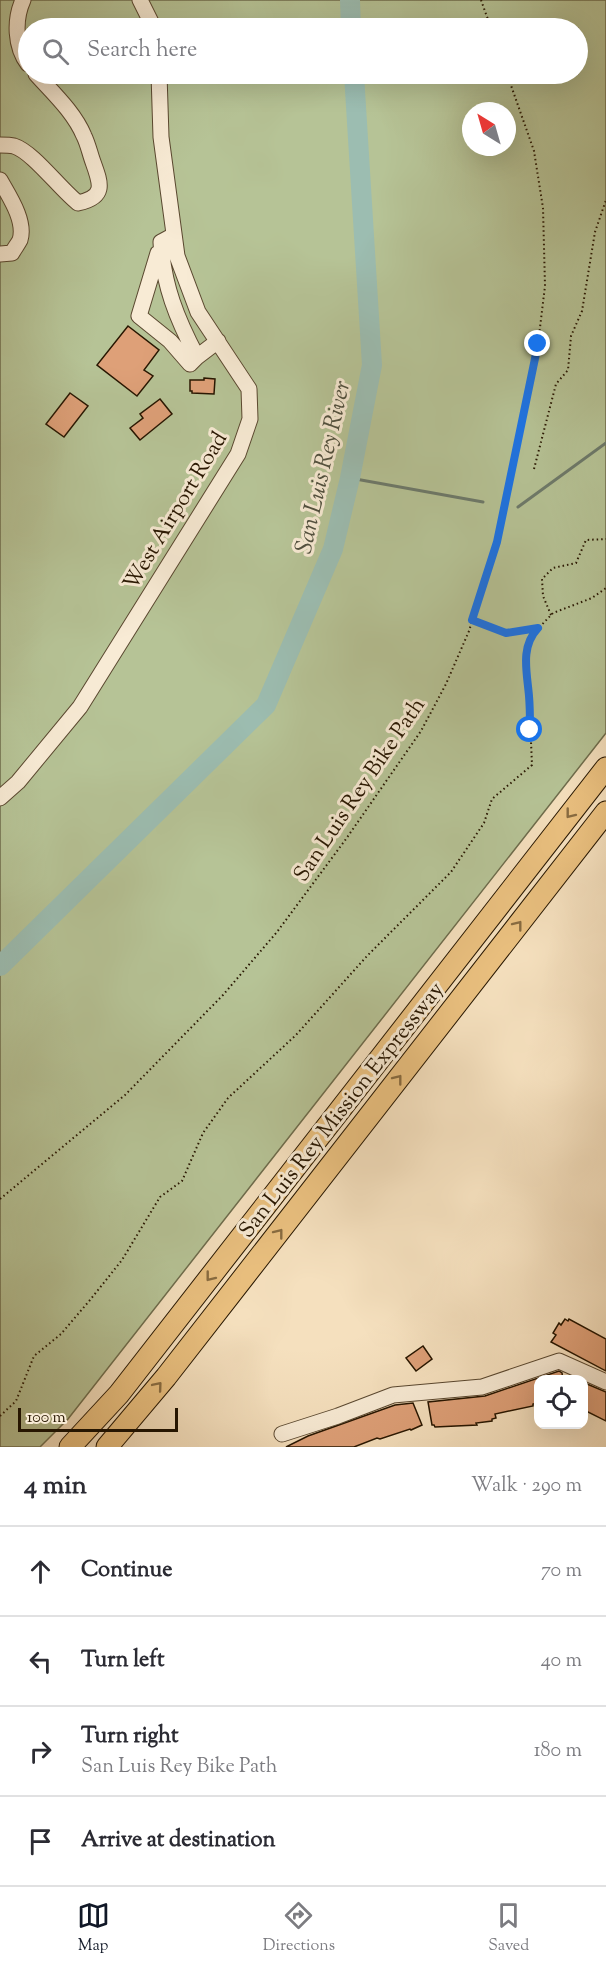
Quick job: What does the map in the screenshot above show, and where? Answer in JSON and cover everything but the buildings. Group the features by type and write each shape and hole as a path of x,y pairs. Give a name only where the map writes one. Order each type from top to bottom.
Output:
{"highway":[{"name":"San Luis Rey Mission Expressway","path":"70,1447 119,1394 606,768"},
{"name":"San Luis Rey Mission Expressway","path":"107,1447 166,1377 606,812"}],"street":[{"path":"18,18 19,8 23,0"},
{"path":"140,0 149,18"},
{"path":"18,22 18,38"},
{"path":"0,145 14,146 27,153 63,191 78,203 91,200 97,195 100,183 84,135 72,116 45,84"},
{"name":"West Airport Road","path":"0,798 18,782 80,707 238,454 250,419 249,389 198,312 168,238 159,84"},
{"path":"0,180 20,223 20,239 12,253 0,254"},
{"path":"168,238 139,316 170,341 190,364 218,341"},
{"path":"168,238 162,267 176,316 197,357"},
{"path":"282,1434 393,1395 482,1386 559,1361 606,1382"}],"path":[{"path":"481,0 487,18"},
{"name":"San Luis Rey Bike Path","path":"0,1199 125,1095 223,995 277,932 346,839 421,731 446,684 472,620 497,542 538,344 545,286 543,208 534,151 511,84"},
{"path":"534,469 556,384 567,370 571,336 582,311 595,232 606,200"},
{"path":"551,615 543,596 542,579 553,568 576,563 586,540 606,539"},
{"path":"0,1416 16,1401 34,1356 61,1334 90,1300 122,1260 160,1197 182,1181 203,1133 228,1098 296,1035 367,956 451,872 484,823 492,799 532,765 525,662 531,636 551,615 592,598 606,588"},
{"path":"472,620 506,633 538,628"}],"green space":[{"path":"0,0 606,0 606,733 68,1419 40,1447 0,1447"}],"waterway":[{"name":"San Luis Rey River","path":"350,0 351,18"},
{"name":"San Luis Rey River","path":"0,966 266,705 333,549 350,478 372,365 355,84"},
{"path":"518,507 606,443"},
{"path":"350,478 483,502"}],"route":[{"path":"530,730 525,662 531,636 538,628 506,633 472,620 497,542 538,344"}]}
